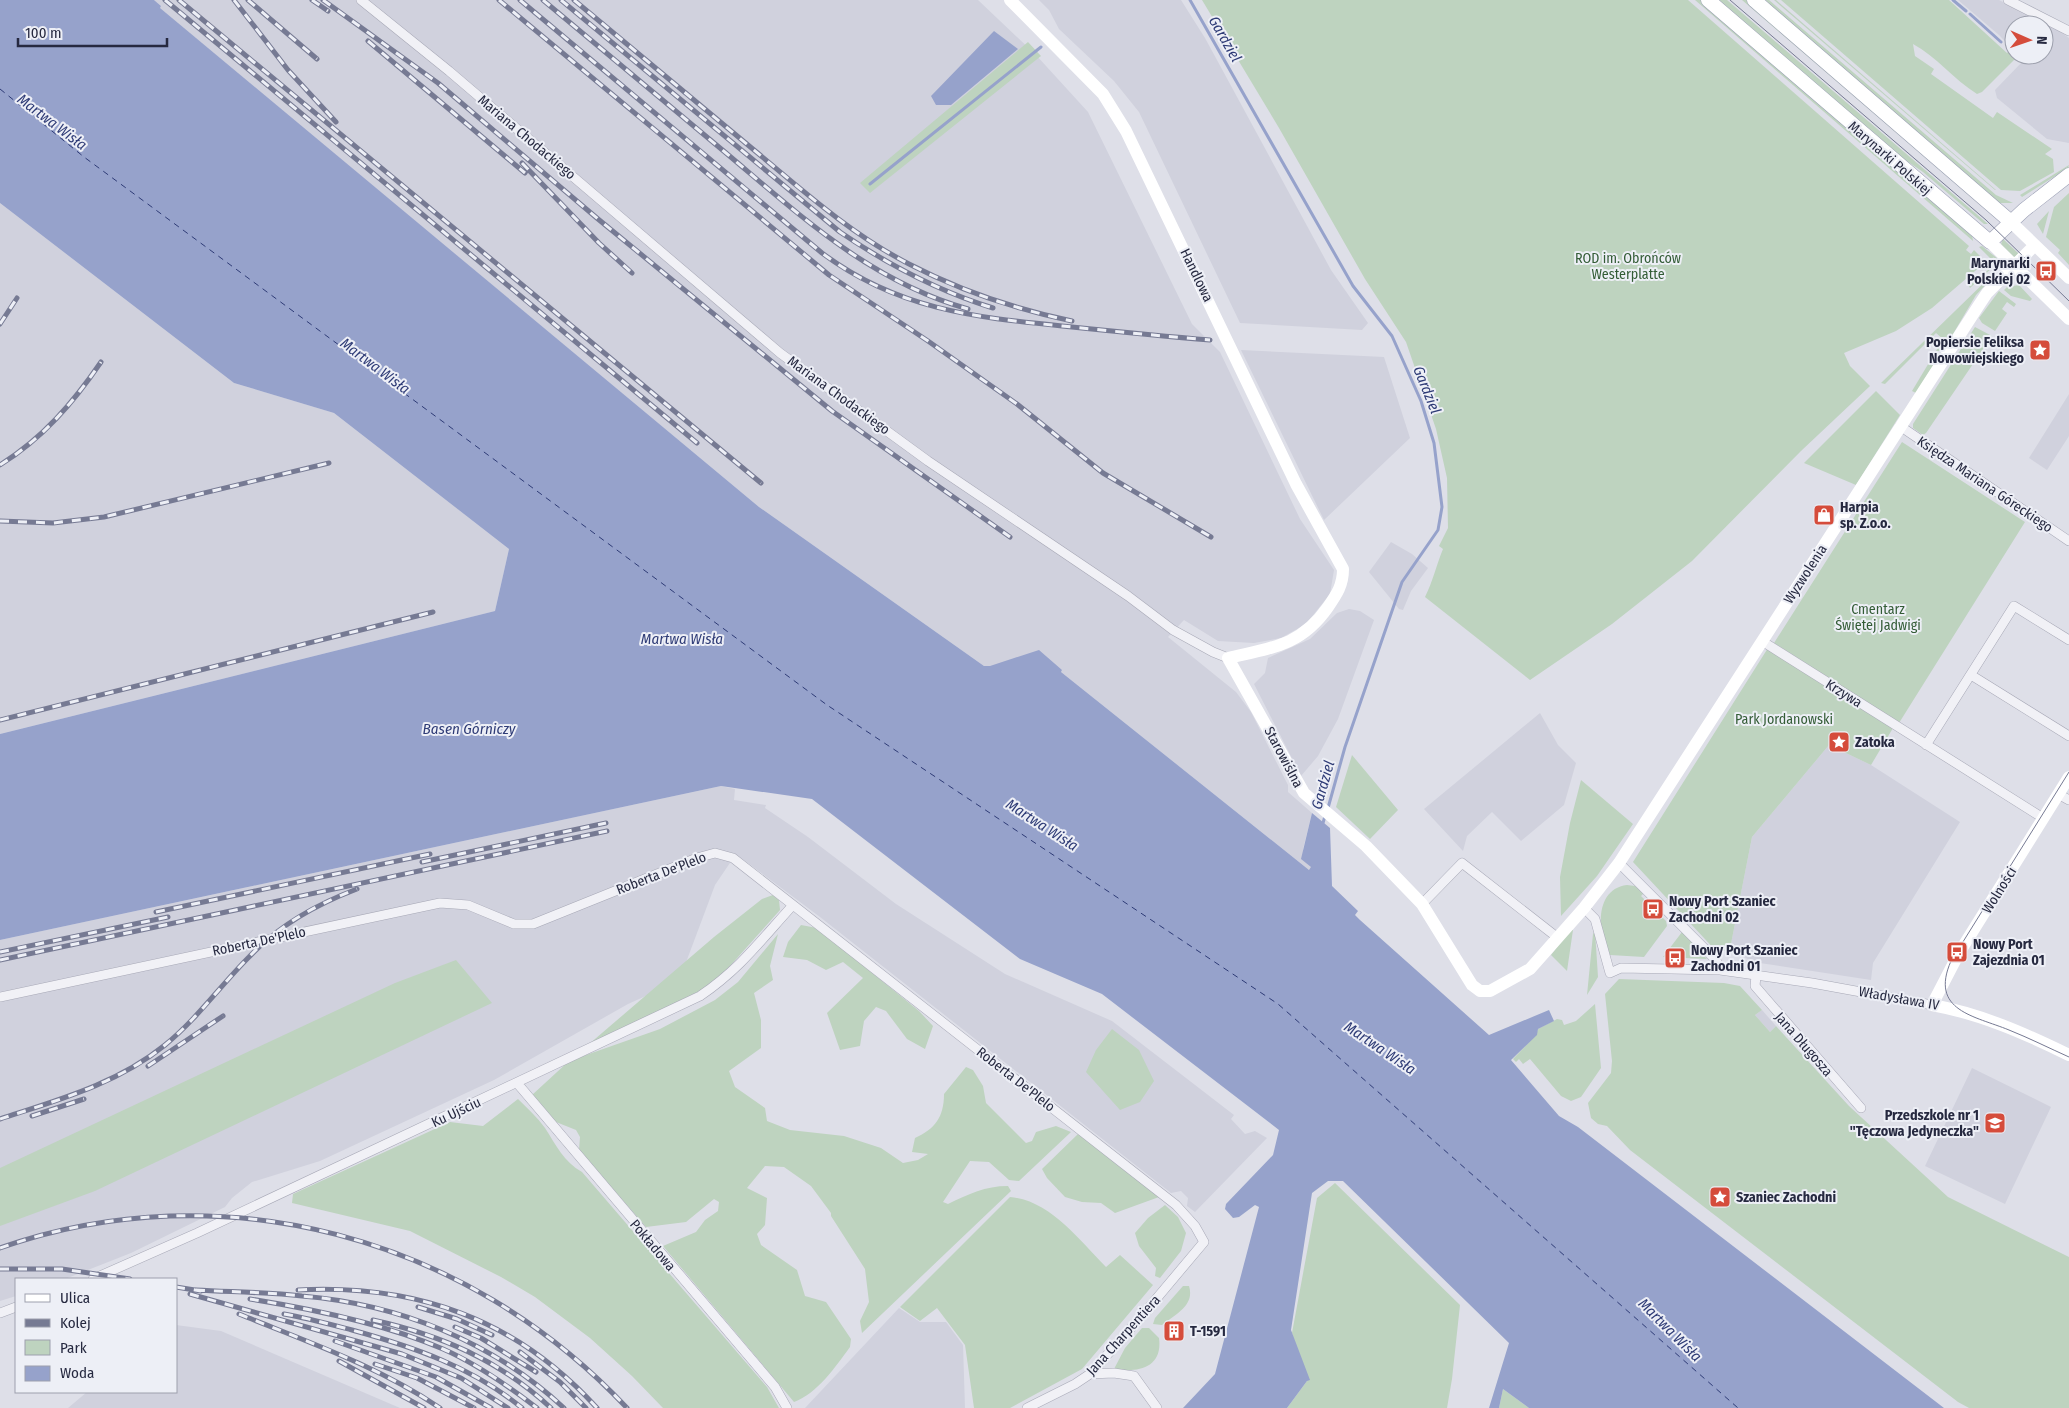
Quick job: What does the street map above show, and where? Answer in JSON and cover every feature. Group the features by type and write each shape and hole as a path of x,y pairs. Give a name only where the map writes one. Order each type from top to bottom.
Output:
{"main road":[{"name":"Marynarki Polskiej","path":"1708,0 1990,242"},
{"path":"1754,0 2011,222"},
{"path":"1990,242 2011,222 2069,175"}],"street":[{"name":"Mariana Chodackiego","path":"360,0 449,71 780,352 928,461 1173,630 1228,658"},
{"name":"Handlowa","path":"1010,0 1103,94 1126,131 1296,484 1339,561 1343,577 1339,591 1319,621 1303,635 1263,650 1228,658"},
{"path":"2008,0 2069,31"},
{"path":"2011,222 2069,278"},
{"name":"Marynarki Polskiej","path":"1990,242 2069,319"},
{"name":"Wyzwolenia","path":"1619,862 1978,304 2036,245"},
{"name":"Księdza Mariana Góreckiego","path":"1900,426 2069,542"},
{"path":"1926,745 2014,606 2069,640"},
{"name":"Krzywa","path":"1762,641 2043,818"},
{"name":"Starowiślna","path":"1228,658 1304,793 1366,846 1422,904 1472,986 1480,991 1490,991 1530,969 1584,908"},
{"path":"1971,675 2069,736"},
{"name":"Wolności","path":"1932,1005 1959,953 2043,818 2064,797 2069,777"},
{"name":"Roberta De'Plelo","path":"0,997 440,903 468,904 514,924 533,924 697,858 713,854 733,858 1176,1205 1195,1226 1204,1242"},
{"path":"1584,908 1619,862 1716,960 1720,970"},
{"path":"1422,904 1462,863 1558,938"},
{"name":"Ku Ujściu","path":"95,1278 189,1237 700,996 725,979 745,961 793,905"},
{"name":"Władysława IV","path":"1584,908 1595,919 1610,973 1621,968 1720,970 1958,1009 2004,1024 2069,1055"},
{"name":"Jana Długosza","path":"1756,976 1755,986 1861,1108"},
{"name":"Pokładowa","path":"518,1083 775,1387 787,1408"},
{"name":"Jana Charpentiera","path":"1027,1408 1075,1384 1090,1374 1204,1242"},
{"path":"0,1313 15,1307"},
{"path":"1090,1374 1114,1373 1134,1376 1157,1408"}],"shaded area":[{"path":"154,0 978,0 1036,55 1088,112 1192,324 1220,352 1300,519 1334,570 1330,594 1306,624 1281,638 1254,643 1218,641 1184,620 1168,637 1236,692 1251,712 1288,785 1288,792 1312,813 1303,856 1312,868 1309,870 1061,672 1062,670 984,666 759,507 159,8 161,6"},
{"path":"1039,0 1181,0 1205,38 1331,270 1368,323 1362,330 1240,323 1139,112 1114,81 1059,29 1049,10"},
{"path":"1958,0 1999,0 2029,15 2004,15 2004,40"},
{"path":"2054,28 2069,38 2069,143 2047,139 1997,98 1995,90 2019,65 2054,65"},
{"path":"0,203 234,383 334,413 509,549 495,611 0,734"},
{"path":"1241,350 1384,357 1410,438 1324,520"},
{"path":"2069,394 2069,436 2047,470 2029,458"},
{"path":"1391,542 1412,554 1428,568 1411,591 1403,610 1399,609 1369,572"},
{"path":"1349,609 1360,611 1374,620 1338,719 1318,756 1301,776 1254,684 1265,673 1268,658 1310,639 1337,613"},
{"path":"1540,713 1558,745 1576,763 1564,805 1521,841 1492,812 1467,836 1463,851 1424,809"},
{"path":"1829,745 1871,765 1960,822 1873,963 1871,980 1753,962 1730,949 1752,837"},
{"path":"721,786 735,789 734,800 766,805 765,808 808,837 896,904 1005,974 1112,1021 1234,1115 1231,1119 1245,1134 1255,1131 1267,1138 1195,1212 1187,1206 1188,1198 1181,1191 1171,1193 820,917 736,854 715,885 679,981 628,1004 494,1080 320,1161 252,1182 232,1198 225,1207 131,1253 68,1278 15,1278 15,1296 0,1301 0,940"},
{"path":"1762,1010 1776,1026 1770,1032 1755,1015"},
{"name":"Przedszkole nr 1 \"Tęczowa Jedyneczka\"","path":"1972,1068 2051,1107 2005,1204 1925,1166"},
{"path":"899,1308 920,1322 946,1322 963,1345 965,1408 805,1408"},
{"path":"178,1325 221,1331 400,1408 68,1408 86,1393 178,1393"}],"green space":[{"name":"ROD im. Obrońców Westerplatte","path":"1202,0 1688,0 1969,246 1966,250 1971,254 1974,250 1992,268 1970,288 1969,286 1988,270 1982,265 1932,308 1896,331 1844,353 1850,366 1870,386 1801,451 1692,561 1612,624 1530,680 1425,597 1443,549 1439,546 1448,528 1447,478 1436,429 1406,342 1365,279 1279,128"},
{"path":"1695,0 1701,0 1972,235 1973,241"},
{"path":"1717,0 1727,0 1988,224 1984,224 1923,172 1892,151"},
{"path":"1742,0 1746,0 1769,19 1994,215 1994,217"},
{"path":"1762,0 1769,0 1996,195 2013,203 1999,203"},
{"path":"1774,0 1776,0 1996,190 1995,190"},
{"path":"1781,0 1949,0 2004,50 2004,65 2009,65 1982,92 1977,94 1960,82 1930,55 1913,44 1915,56 1934,69 1931,74 1993,118 1997,112 2052,149 2045,154 2053,159 2054,172 2020,191 2001,190"},
{"path":"1028,42 1041,56 870,193 860,183"},
{"path":"2069,165 2068,168 2022,197 2020,195"},
{"path":"2069,193 2069,265 2058,253 2060,250 2046,237 2054,207"},
{"path":"2049,211 2043,234 2037,224"},
{"path":"2003,239 2019,254 2014,257 2001,244"},
{"path":"1982,246 1998,259 2000,268 1979,247"},
{"path":"1992,275 1993,277 1976,295 1943,351 1936,351 1943,339 1936,333 1885,384 1881,383"},
{"path":"2019,285 2032,299 2030,301 2011,296 2004,290 2007,287"},
{"path":"1999,291 2016,304 2014,307 2007,302 2002,309 2007,313 1995,331 1982,323 1979,318"},
{"path":"1975,327 1992,336 1923,435 1913,428 1913,424"},
{"path":"1933,356 1939,356 1916,393 1912,391"},
{"path":"1876,391 1900,415 1856,485 1804,463"},
{"name":"Cmentarz Świętej Jadwigi","path":"1902,442 2025,522 1899,723 1774,643"},
{"name":"Park Jordanowski","path":"1768,648 1893,728 1871,765 1829,745 1752,837 1730,949 1718,953 1633,862"},
{"path":"1352,755 1398,810 1370,839 1336,807"},
{"path":"1581,780 1633,824 1597,876 1561,916 1560,877 1570,823"},
{"path":"1627,885 1635,886 1644,893 1641,896 1666,921 1667,926 1644,957 1610,955 1603,935 1601,913 1604,903 1616,888"},
{"path":"773,895 779,900 780,910 721,976 702,990 588,1045 714,937 762,899"},
{"path":"801,925 817,928 919,1011 933,1026 925,1049 907,1039 886,1011 876,1007 864,1021 860,1046 840,1050 827,1013 863,978 843,962 826,970 807,960 783,957 788,942"},
{"path":"1570,930 1573,930 1567,971 1551,955"},
{"path":"1595,931 1598,977 1587,995 1593,934"},
{"path":"1682,932 1707,959 1663,957"},
{"path":"778,934 770,966 773,980 754,993 761,1020 761,1048 729,1071 735,1087 765,1108 767,1121 790,1130 844,1136 881,1148 903,1163 918,1160 928,1154 912,1152 915,1138 928,1131 937,1121 944,1102 944,1094 966,1067 973,1070 983,1086 986,1103 1026,1143 1032,1141 1036,1132 1056,1126 1071,1132 1019,1181 1009,1180 989,1162 970,1161 943,1202 948,1204 992,1187 1008,1186 1011,1191 862,1333 860,1321 869,1302 865,1269 831,1216 831,1213 811,1186 784,1167 765,1166 747,1188 767,1198 765,1225 757,1234 761,1245 797,1270 805,1296 826,1302 851,1339 850,1347 825,1379 810,1393 794,1402 663,1246 696,1232 705,1220 718,1211 719,1202 714,1199 686,1222 646,1227 579,1150 580,1137 576,1130 556,1122 532,1095 569,1061 660,1029 715,1000 738,982"},
{"path":"456,960 492,1003 95,1191 0,1226 0,1168 395,983"},
{"path":"1619,979 1724,983 1740,986 1762,1010 1755,1015 1770,1032 1776,1026 1849,1106 1948,1197 2069,1257 2069,1408 1969,1408 1958,1402 1630,1150 1607,1126 1598,1124 1591,1118 1588,1103 1611,1073 1612,1061 1605,994"},
{"path":"1595,1004 1601,1068 1581,1097 1571,1101 1561,1096 1530,1059 1523,1064 1519,1059 1516,1062 1513,1059 1536,1035 1538,1029 1557,1019 1562,1020 1564,1025 1576,1021"},
{"path":"1112,1029 1139,1050 1154,1081 1140,1102 1120,1110 1086,1072 1096,1050"},
{"path":"518,1099 542,1124 565,1158 582,1172 767,1387 779,1408 663,1408 632,1376 590,1338 535,1297 501,1277 410,1231 292,1203 293,1194 450,1122 483,1126"},
{"path":"1078,1134 1081,1134 1159,1197 1115,1213 1101,1203 1082,1202 1065,1197 1047,1178 1042,1169"},
{"path":"1335,1183 1460,1305 1447,1408 1287,1408 1307,1381 1292,1333 1317,1198"},
{"path":"1010,1197 1025,1200 1051,1214 1063,1223 1106,1267 1120,1255 1153,1285 1082,1369 1010,1408 974,1408 965,1345 937,1308 920,1321 900,1307"},
{"path":"1165,1205 1178,1217 1186,1233 1181,1251 1160,1278 1155,1276 1156,1268 1139,1246 1135,1233 1148,1218"},
{"path":"1183,1286 1189,1286 1190,1293 1187,1304 1162,1325 1153,1324 1155,1318"},
{"path":"1142,1328 1149,1328 1159,1338 1157,1356 1153,1362 1140,1369 1114,1369 1125,1348"},
{"path":"1503,1389 1529,1408 1499,1408"}],"water":[{"name":"Martwa Wisła","path":"0,0 154,0 161,6 160,8 759,507 984,666 990,666 1039,650 1062,670 1061,672 1309,870 1311,867 1301,859 1312,813 1330,828 1332,886 1358,911 1355,915 1489,1035 1549,1010 1554,1021 1538,1029 1537,1035 1511,1060 1559,1116 1578,1127 1944,1408 1529,1408 1503,1389 1499,1408 1489,1408 1509,1343 1343,1181 1328,1181 1312,1193 1291,1330 1310,1380 1307,1381 1287,1408 1183,1408 1215,1374 1259,1207 1255,1205 1239,1217 1233,1218 1225,1209 1226,1204 1273,1155 1279,1130 1102,994 1020,959 812,799 721,786 0,940 0,734 495,611 509,549 334,413 234,383 0,203"},
{"path":"994,31 1018,49 951,105 936,105 931,96"}],"waterway":[{"name":"Gardziel","path":"1190,0 1353,286 1392,336 1421,401 1434,443 1442,507 1438,530 1402,582 1345,747 1328,808"},
{"path":"1953,0 1966,11"},
{"path":"1970,14 2001,42"},
{"path":"870,184 1041,47"},
{"name":"Gardziel","path":"1323,823 1325,816"}],"ferry route":[{"path":"0,89 84,157 827,705 1278,1004 1738,1408"}],"tram line":[{"path":"1730,0 1986,220 2069,301"},
{"path":"2069,772 1951,961 1946,978 1946,991 1951,1001 1959,1009 2069,1057"}],"railway":[{"path":"165,0 697,443"},
{"path":"179,0 761,483"},
{"path":"234,0 288,70 336,122"},
{"path":"248,0 317,59"},
{"path":"312,0 328,11"},
{"path":"323,0 438,83 598,219 832,411 1010,537"},
{"path":"499,0 829,275 928,341 1017,404 1103,473 1211,537"},
{"path":"520,0 822,253 850,272 878,287 936,307 997,319 1210,340"},
{"path":"543,0 810,223 868,264 900,282 933,297 968,309"},
{"path":"561,0 840,232 914,276 993,308"},
{"path":"574,0 806,193 845,224 887,252 929,274 968,291 1009,305 1072,321"},
{"path":"368,41 525,173"},
{"path":"522,163 599,243 632,273"},
{"path":"0,324 17,298"},
{"path":"0,465 16,455 56,419 101,362"},
{"path":"0,521 53,523 104,517 329,463"},
{"path":"0,720 433,612"},
{"path":"422,862 606,823"},
{"path":"0,960 607,831"},
{"path":"156,912 430,854"},
{"path":"0,1119 86,1090 147,1059 177,1035 238,968 273,935 286,925 327,901 357,889"},
{"path":"0,952 168,917"},
{"path":"148,1066 223,1016"},
{"path":"32,1116 84,1099"},
{"path":"0,1248 84,1225 170,1216 254,1219 337,1235 417,1262 493,1300 563,1349 627,1408"},
{"path":"0,1269 62,1269 123,1278"},
{"path":"178,1287 201,1291"},
{"path":"196,1290 276,1294 338,1300 409,1318 443,1330 507,1364 564,1408"},
{"path":"298,1290 342,1290 384,1293 424,1301 462,1313 498,1330 533,1351 566,1377 597,1408"},
{"path":"190,1294 402,1354 461,1378 508,1408"},
{"path":"250,1299 348,1318 421,1340 480,1368 537,1408"},
{"path":"418,1307 457,1319 492,1335"},
{"path":"239,1314 367,1367 440,1408"},
{"path":"284,1314 352,1330 420,1351 483,1381 522,1408"},
{"path":"373,1320 422,1333 468,1352 511,1376 551,1408"},
{"path":"455,1327 481,1338 536,1372"},
{"path":"335,1341 436,1377 491,1408"},
{"path":"520,1352 560,1382 586,1408"},
{"path":"339,1361 424,1408"},
{"path":"375,1364 417,1378 474,1408"}],"place":[{"name":"Marynarki Polskiej 02","path":"2046,271"},
{"name":"Popiersie Feliksa Nowowiejskiego","path":"2040,350"},
{"name":"Harpia sp. Z.o.o.","path":"1824,515"},
{"name":"Zatoka","path":"1839,742"},
{"name":"Nowy Port Szaniec Zachodni 02","path":"1653,909"},
{"name":"Nowy Port Zajezdnia 01","path":"1957,952"},
{"name":"Nowy Port Szaniec Zachodni 01","path":"1675,958"},
{"name":"Przedszkole nr 1 \"Tęczowa Jedyneczka\"","path":"1995,1123"},
{"name":"Szaniec Zachodni","path":"1720,1197"},
{"name":"T-1591","path":"1174,1331"}],"water label":[{"name":"Basen Górniczy","path":"469,729"}]}
